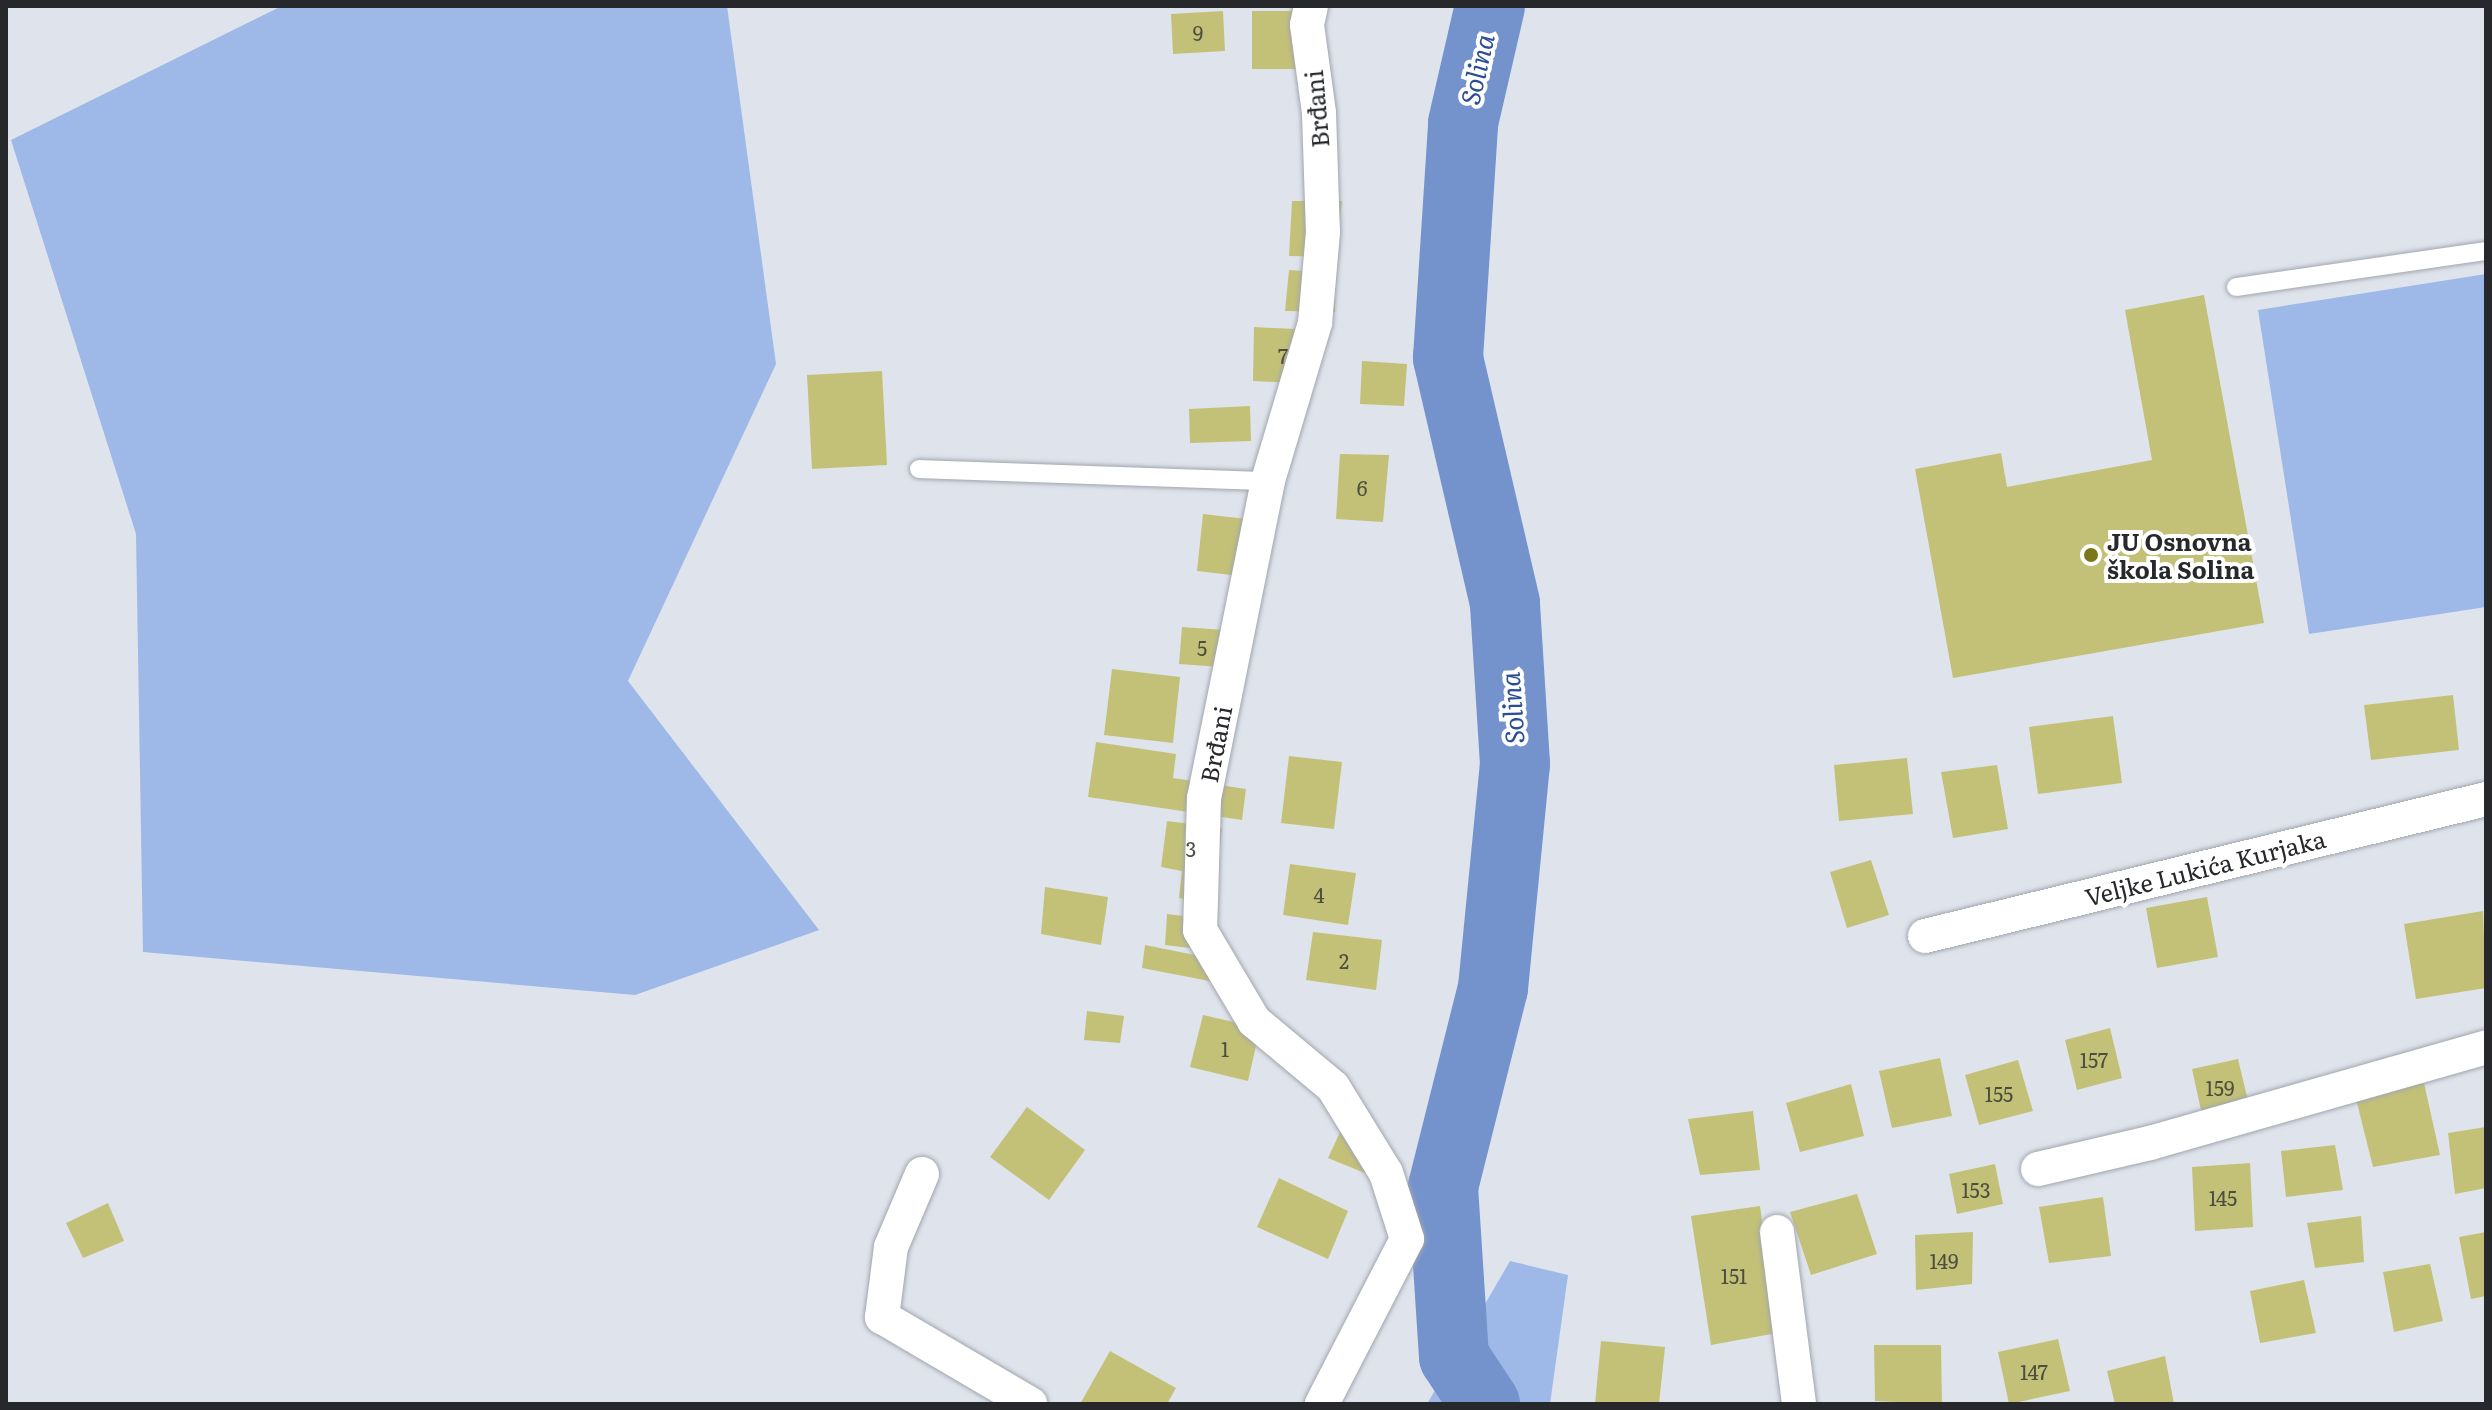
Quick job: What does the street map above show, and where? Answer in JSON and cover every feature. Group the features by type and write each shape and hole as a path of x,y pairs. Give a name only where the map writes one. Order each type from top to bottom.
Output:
{"street":[{"name":"Brđani","path":"1311,6 1307,25 1319,113 1323,232 1317,308 1268,481 1204,798 1200,930 1254,1021 1333,1087 1386,1173 1407,1239 1322,1404"},
{"name":"Veljke Lukića Kurjaka","path":"1925,936 2486,799"},
{"path":"2038,1169 2150,1143 2486,1047"},
{"path":"922,1174 891,1247 882,1317 1030,1404"},
{"path":"1777,1232 1799,1404"}],"lane":[{"path":"2236,287 2486,251"},
{"path":"919,469 1268,481"}],"shaded area":[{"path":"282,6 727,6 776,364 628,681 819,930 635,995 143,952 136,534 11,140"},
{"path":"2486,274 2486,607 2309,634 2258,310"},
{"path":"1510,1261 1568,1275 1550,1404 1427,1404"}],"building":[{"path":"1223,11 1225,51 1173,54 1171,14"},
{"path":"1252,11 1310,11 1310,69 1252,69"},
{"path":"1292,201 1342,201 1336,257 1289,256"},
{"path":"1289,270 1335,273 1335,312 1285,311"},
{"name":"JU Osnovna škola Solina","path":"2204,295 2264,623 1953,678 1915,469 2001,453 2007,487 2152,460 2125,310"},
{"path":"1254,327 1313,330 1314,384 1253,381"},
{"path":"1362,361 1407,364 1404,406 1360,404"},
{"path":"882,371 887,465 812,469 807,375"},
{"path":"1250,406 1251,441 1190,443 1189,409"},
{"path":"1340,454 1389,455 1383,522 1336,519"},
{"path":"1203,514 1264,521 1258,578 1197,571"},
{"path":"1182,627 1224,630 1221,667 1179,664"},
{"path":"1112,669 1180,677 1173,743 1104,735"},
{"path":"2453,695 2459,750 2371,760 2364,705"},
{"path":"2113,716 2122,783 2038,794 2029,727"},
{"path":"1096,742 1176,754 1173,778 1246,789 1242,820 1088,797"},
{"path":"1289,756 1342,762 1334,829 1281,823"},
{"path":"1907,758 1913,814 1839,821 1834,765"},
{"path":"1997,765 2008,829 1953,838 1941,772"},
{"path":"1167,821 1222,828 1213,903 1179,898 1182,871 1161,867"},
{"path":"1871,860 1889,915 1847,928 1830,872"},
{"path":"1290,864 1356,873 1348,925 1283,915"},
{"path":"1045,887 1108,897 1101,945 1041,934"},
{"path":"2207,897 2218,957 2157,968 2146,908"},
{"path":"2483,911 2486,988 2416,999 2404,924"},
{"path":"1167,914 1207,919 1207,950 1165,945"},
{"path":"1313,932 1382,940 1376,990 1306,980"},
{"path":"1145,945 1240,964 1235,986 1142,968"},
{"path":"1087,1011 1124,1016 1120,1043 1084,1040"},
{"path":"1203,1015 1260,1028 1248,1081 1190,1067"},
{"path":"2110,1028 2122,1078 2077,1090 2065,1040"},
{"path":"1940,1058 1952,1116 1892,1128 1879,1071"},
{"path":"2238,1059 2249,1105 2202,1115 2192,1069"},
{"path":"2018,1060 2033,1111 1979,1125 1965,1075"},
{"path":"2424,1083 2440,1155 2373,1167 2355,1095"},
{"path":"1851,1084 1864,1136 1800,1152 1786,1103"},
{"path":"1027,1107 1085,1150 1049,1200 990,1157"},
{"path":"1753,1111 1760,1170 1700,1175 1688,1119"},
{"path":"2486,1127 2486,1188 2455,1194 2448,1133"},
{"path":"1342,1128 1372,1176 1328,1158"},
{"path":"2335,1145 2343,1190 2286,1197 2281,1151"},
{"path":"2250,1163 2253,1227 2195,1231 2192,1167"},
{"path":"1995,1164 2003,1204 1957,1214 1949,1174"},
{"path":"1279,1178 1348,1211 1328,1259 1257,1227"},
{"path":"1857,1194 1877,1254 1811,1275 1790,1212"},
{"path":"2103,1197 2111,1256 2049,1263 2039,1207"},
{"path":"108,1203 124,1241 83,1258 66,1223"},
{"path":"1760,1206 1777,1333 1711,1345 1691,1216"},
{"path":"2361,1216 2364,1262 2315,1268 2307,1223"},
{"path":"1973,1232 1972,1284 1916,1290 1915,1235"},
{"path":"2486,1232 2486,1296 2471,1299 2459,1237"},
{"path":"2430,1264 2443,1321 2394,1332 2383,1272"},
{"path":"2304,1280 2316,1333 2260,1343 2250,1291"},
{"path":"2058,1339 2070,1391 2009,1404 1998,1352"},
{"path":"1601,1341 1665,1347 1659,1404 1595,1404"},
{"path":"1874,1345 1941,1345 1942,1404 1875,1401"},
{"path":"1110,1351 1176,1388 1167,1404 1080,1404"},
{"path":"2165,1356 2174,1404 2115,1404 2107,1371"}],"waterway":[{"name":"Solina","path":"1485,1404 1454,1357 1443,1187 1493,988 1515,764 1505,603 1448,358 1463,123 1490,6"}],"place":[{"name":"JU Osnovna škola Solina","path":"2091,555"}]}
